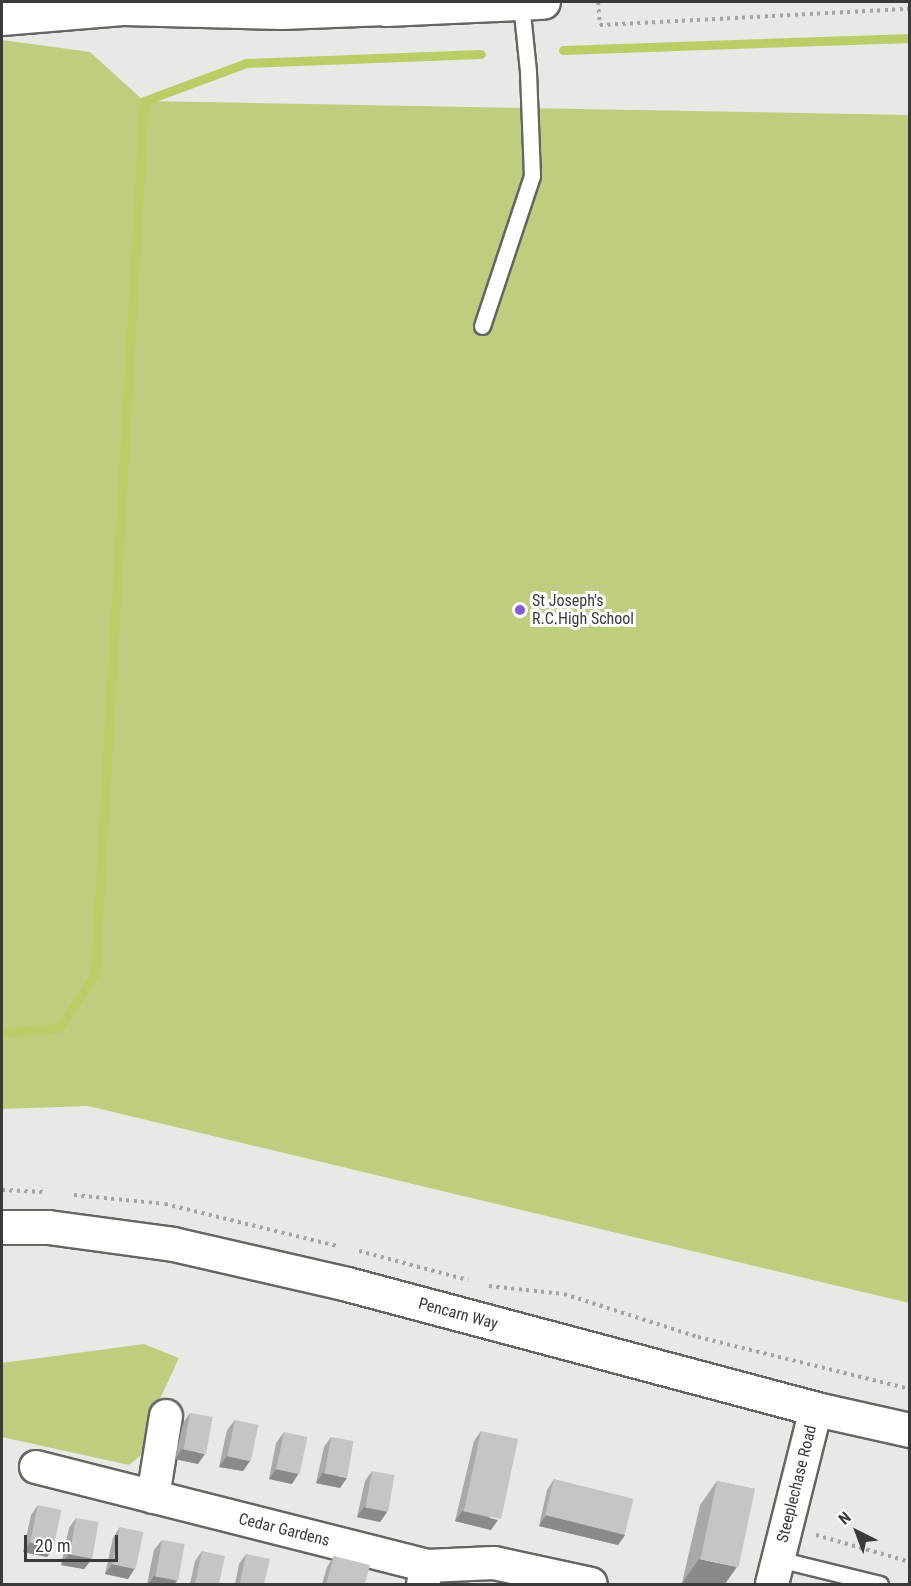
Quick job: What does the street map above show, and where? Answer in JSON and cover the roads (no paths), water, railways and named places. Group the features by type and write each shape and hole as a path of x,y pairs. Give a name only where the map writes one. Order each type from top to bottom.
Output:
{"street":[{"path":"2,19 123,9 282,13 385,5 532,2"},
{"name":"Pencarn Way","path":"2,1227 48,1227 173,1244 347,1284 816,1409 909,1430"},
{"name":"Steeplechase Road","path":"775,1572 816,1409"},
{"path":"153,1497 166,1416"},
{"name":"Cedar Gardens","path":"36,1467 153,1497 425,1575 494,1563 591,1584"}],"lane":[{"path":"482,326 531,176 528,71 532,2"},
{"name":"Steeplechase Road","path":"775,1572 880,1584"}],"waterway":[{"path":"563,50 910,38"},
{"path":"2,1033 59,1028 95,974 144,101 246,63 481,54"}],"place":[{"name":"St Joseph's R.C.High School","path":"520,610"}]}
